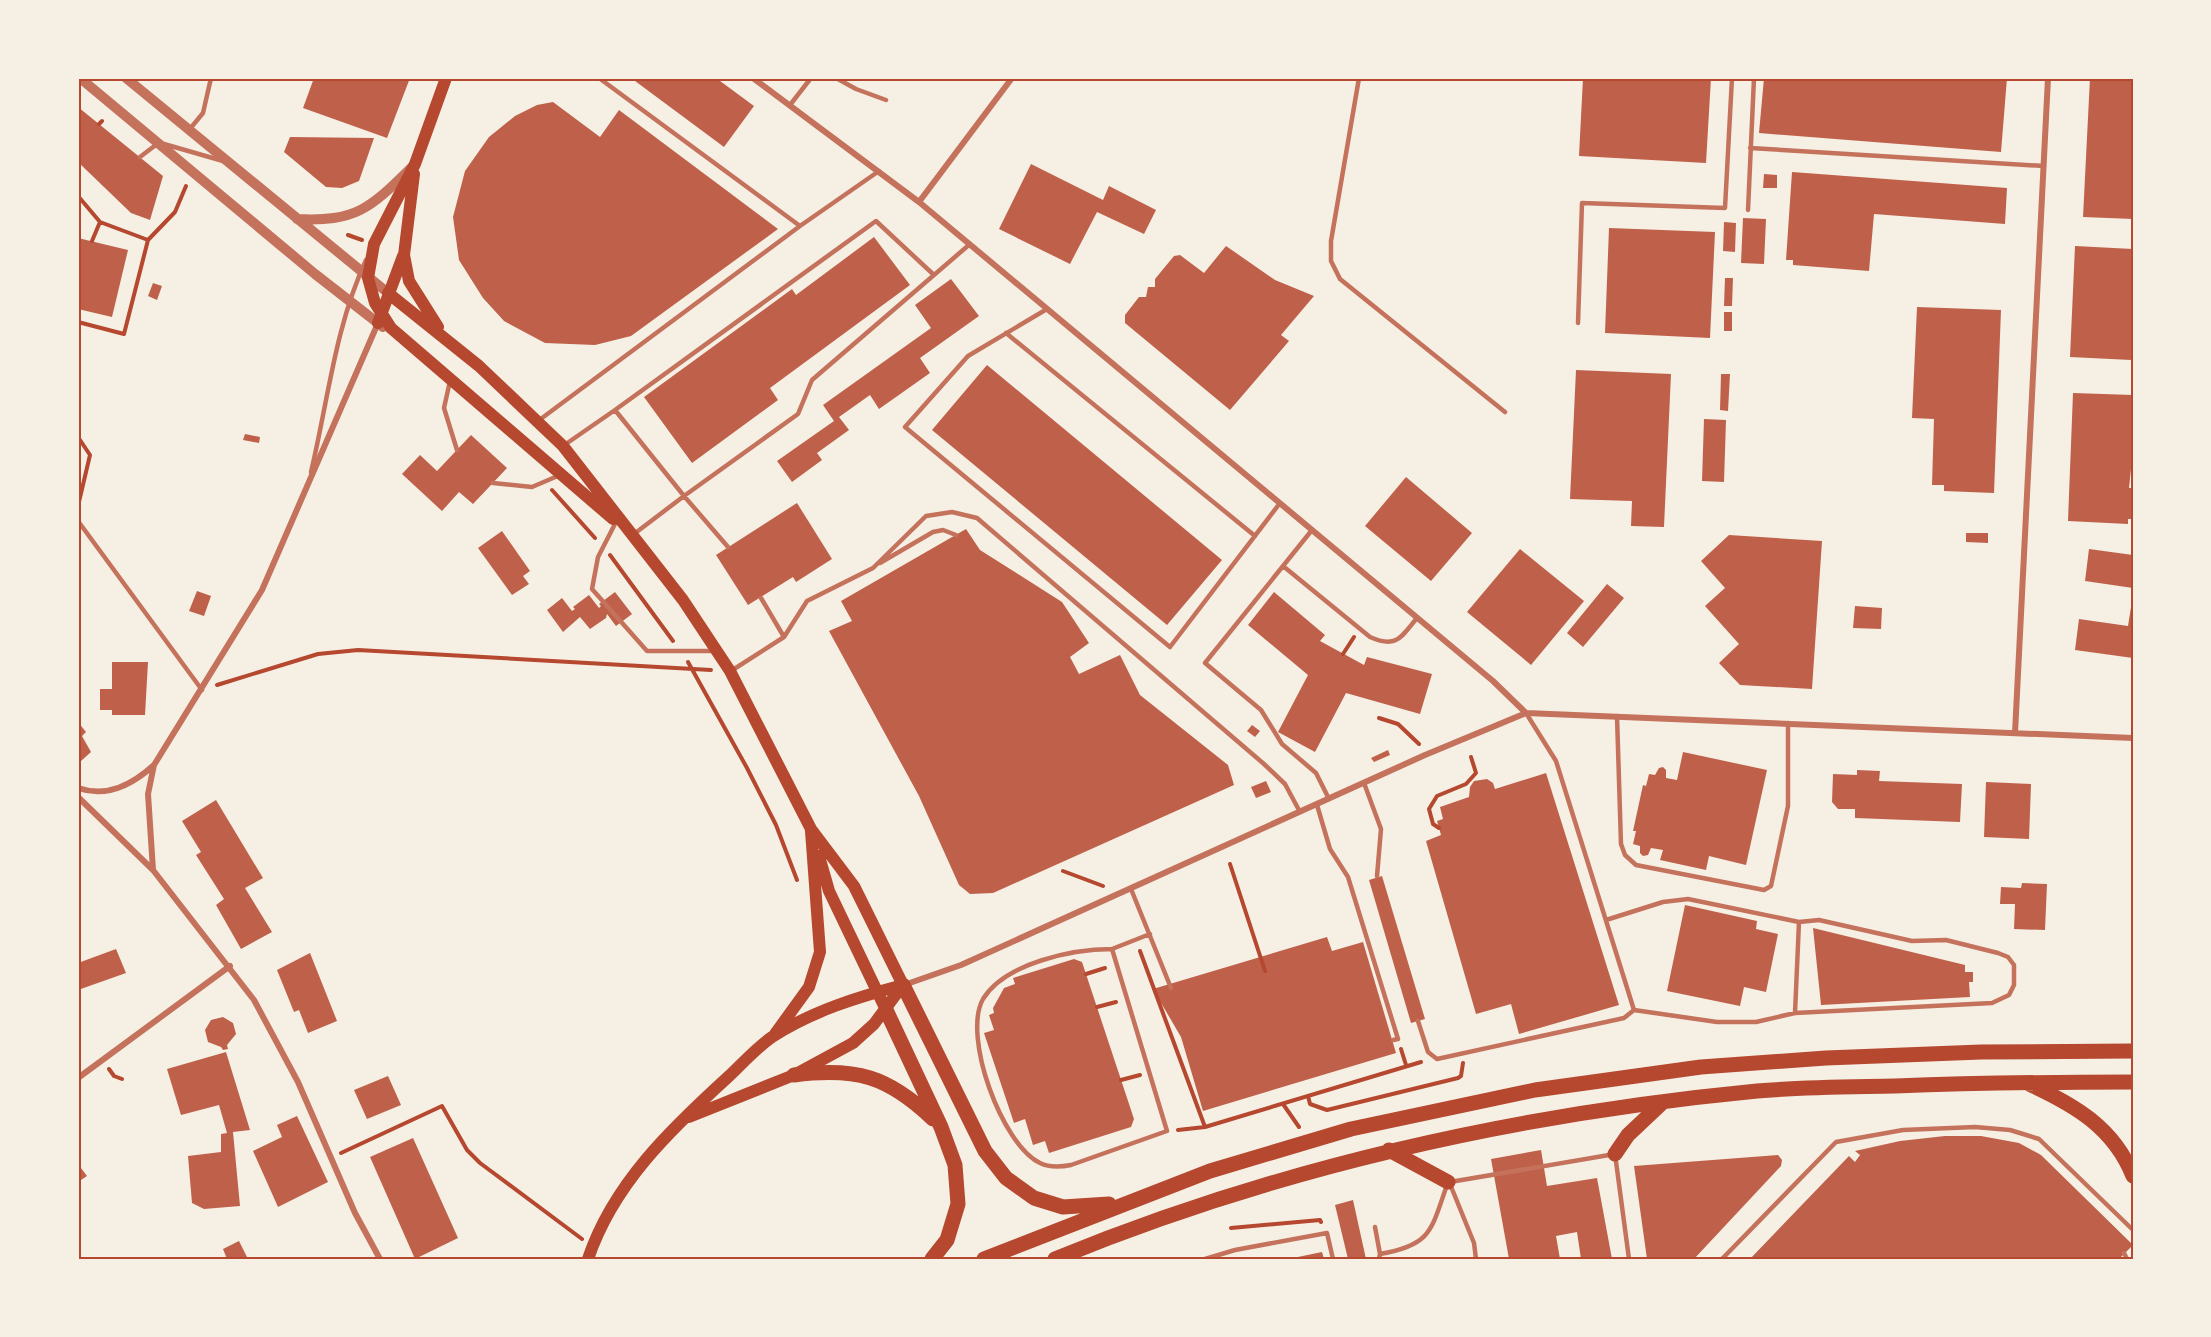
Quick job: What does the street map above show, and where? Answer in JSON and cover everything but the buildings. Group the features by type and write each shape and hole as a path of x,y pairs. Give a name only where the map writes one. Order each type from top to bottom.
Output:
{"main road":[{"path":"446,78 439,103 415,164 368,242 365,275 380,318 632,536"},
{"path":"439,103 452,78"},
{"path":"380,318 404,255 415,164"},
{"path":"404,255 409,281 447,340"},
{"path":"388,293 447,340 563,446 683,600 730,671 811,829 854,886 985,1151 1006,1178 1034,1198 1062,1207 1130,1203"},
{"path":"811,829 829,891 941,1127 955,1165 958,1204 947,1240 932,1259"},
{"path":"588,1259 613,1201 680,1120 772,1038 809,987 820,952 811,829"},
{"path":"865,965 881,980 903,985"},
{"path":"772,1038 838,1004 903,985"},
{"path":"680,1120 794,1075 854,1042 886,1010 903,985"},
{"path":"984,1259 1210,1171 1351,1129 1535,1090 1701,1067 1826,1058 1981,1052 2133,1052"},
{"path":"794,1075 857,1074 884,1082 910,1097 941,1127"},
{"path":"2024,1082 2057,1097 2090,1117 2106,1132 2132,1173"},
{"path":"1055,1259 1104,1239 1286,1178 1389,1150 1545,1120 1663,1102 1760,1091 2024,1082 2133,1082"},
{"path":"1615,1154 1628,1135 1663,1102"},
{"path":"1389,1150 1448,1182"},
{"path":"1088,1259 1104,1239"}],"street":[{"path":"78,788 93,793 122,788 138,780 154,765 262,590 380,318 349,302 80,78"},
{"path":"126,78 388,293"},
{"path":"753,78 919,202 1493,681 1526,713"},
{"path":"919,202 1012,78"},
{"path":"2015,733 2048,78"},
{"path":"297,219 321,220 357,213 376,202 415,164"},
{"path":"903,985 961,965 1364,783 1526,713 2133,738"},
{"path":"153,870 148,794 154,765"},
{"path":"78,797 153,870 230,966 276,1038 355,1213 380,1259"},
{"path":"78,1078 230,966"}],"lane":[{"path":"189,130 203,112 211,78"},
{"path":"599,78 800,226"},
{"path":"790,105 811,78"},
{"path":"836,78 856,89 886,100"},
{"path":"1359,78 1331,242 1332,261 1340,279 1505,412"},
{"path":"1578,323 1582,203 1725,208 1732,78"},
{"path":"1748,210 1754,78"},
{"path":"140,157 159,142 230,163"},
{"path":"1750,148 2044,166"},
{"path":"538,421 800,226 879,171"},
{"path":"563,446 876,220 934,275"},
{"path":"632,536 798,414 812,380 970,244"},
{"path":"308,484 349,302 365,275"},
{"path":"1047,309 968,357 905,427 1170,647 1280,503"},
{"path":"1006,333 1255,536"},
{"path":"450,378 444,408 457,450"},
{"path":"615,410 728,547"},
{"path":"493,483 532,487 560,475"},
{"path":"873,567 926,516 952,512 977,518 1278,777 1285,784 1300,812"},
{"path":"78,521 202,690"},
{"path":"616,522 598,556 592,590 646,651 717,651"},
{"path":"730,671 784,637 807,601 873,567 933,532 943,530 956,535"},
{"path":"1312,530 1205,663 1261,710 1282,744 1316,773 1329,800"},
{"path":"1283,566 1370,637 1391,643 1400,638 1417,618"},
{"path":"760,598 784,637"},
{"path":"1526,713 1556,761 1634,1011"},
{"path":"1617,716 1621,844 1625,855 1635,865 1764,890 1771,886 1788,806 1788,723"},
{"path":"1364,783 1381,829 1377,876"},
{"path":"1317,805 1330,849 1348,877 1398,1039 1393,1040"},
{"path":"1131,889 1171,988"},
{"path":"1418,1021 1428,1052 1437,1059 1624,1018 1634,1011 1716,1022 1756,1022 1796,1013 1992,1003 2009,994 2015,975 2014,965 2008,957 1946,940 1912,941 1819,920 1799,922 1678,898 1606,920"},
{"path":"1796,1013 1799,922"},
{"path":"1112,949 1167,1131 1071,1165 1056,1167 1041,1164 1027,1155 1006,1126 977,1047 975,1029 983,999 1006,976 1081,949 1112,949 1150,934"},
{"path":"1722,1259 1836,1142 1903,1130 1975,1127 2010,1130 2039,1139 2133,1230"},
{"path":"1448,1182 1615,1154 1629,1259"},
{"path":"1375,1227 1379,1256 1413,1246 1425,1237 1448,1182"},
{"path":"1448,1182 1474,1243 1476,1259"},
{"path":"1204,1259 1235,1250 1327,1233 1333,1259"},
{"path":"2124,1253 2127,1259"}],"path":[{"path":"78,322 124,334 148,240 175,212 185,188"},
{"path":"78,196 100,222 148,240"},
{"path":"92,242 100,222"},
{"path":"348,235 368,242"},
{"path":"78,437 90,455 78,506"},
{"path":"545,482 603,547 693,669 771,816 794,868 799,889"},
{"path":"1343,654 1359,628"},
{"path":"202,690 318,654 358,650 730,671"},
{"path":"1378,718 1398,724 1419,744"},
{"path":"1439,828 1433,824 1430,809 1437,796 1466,783 1476,772 1471,757"},
{"path":"1230,864 1265,971"},
{"path":"1063,871 1102,886"},
{"path":"1136,940 1205,1127"},
{"path":"1086,974 1117,965"},
{"path":"1097,1008 1128,999"},
{"path":"1167,1131 1205,1127 1406,1065"},
{"path":"1308,1096 1310,1104 1327,1110 1458,1078 1463,1067"},
{"path":"1121,1080 1150,1072"},
{"path":"114,1076 122,1079"},
{"path":"1283,1104 1299,1128"},
{"path":"331,1158 442,1106 467,1150 480,1163 592,1246"},
{"path":"1231,1228 1320,1220"}]}
